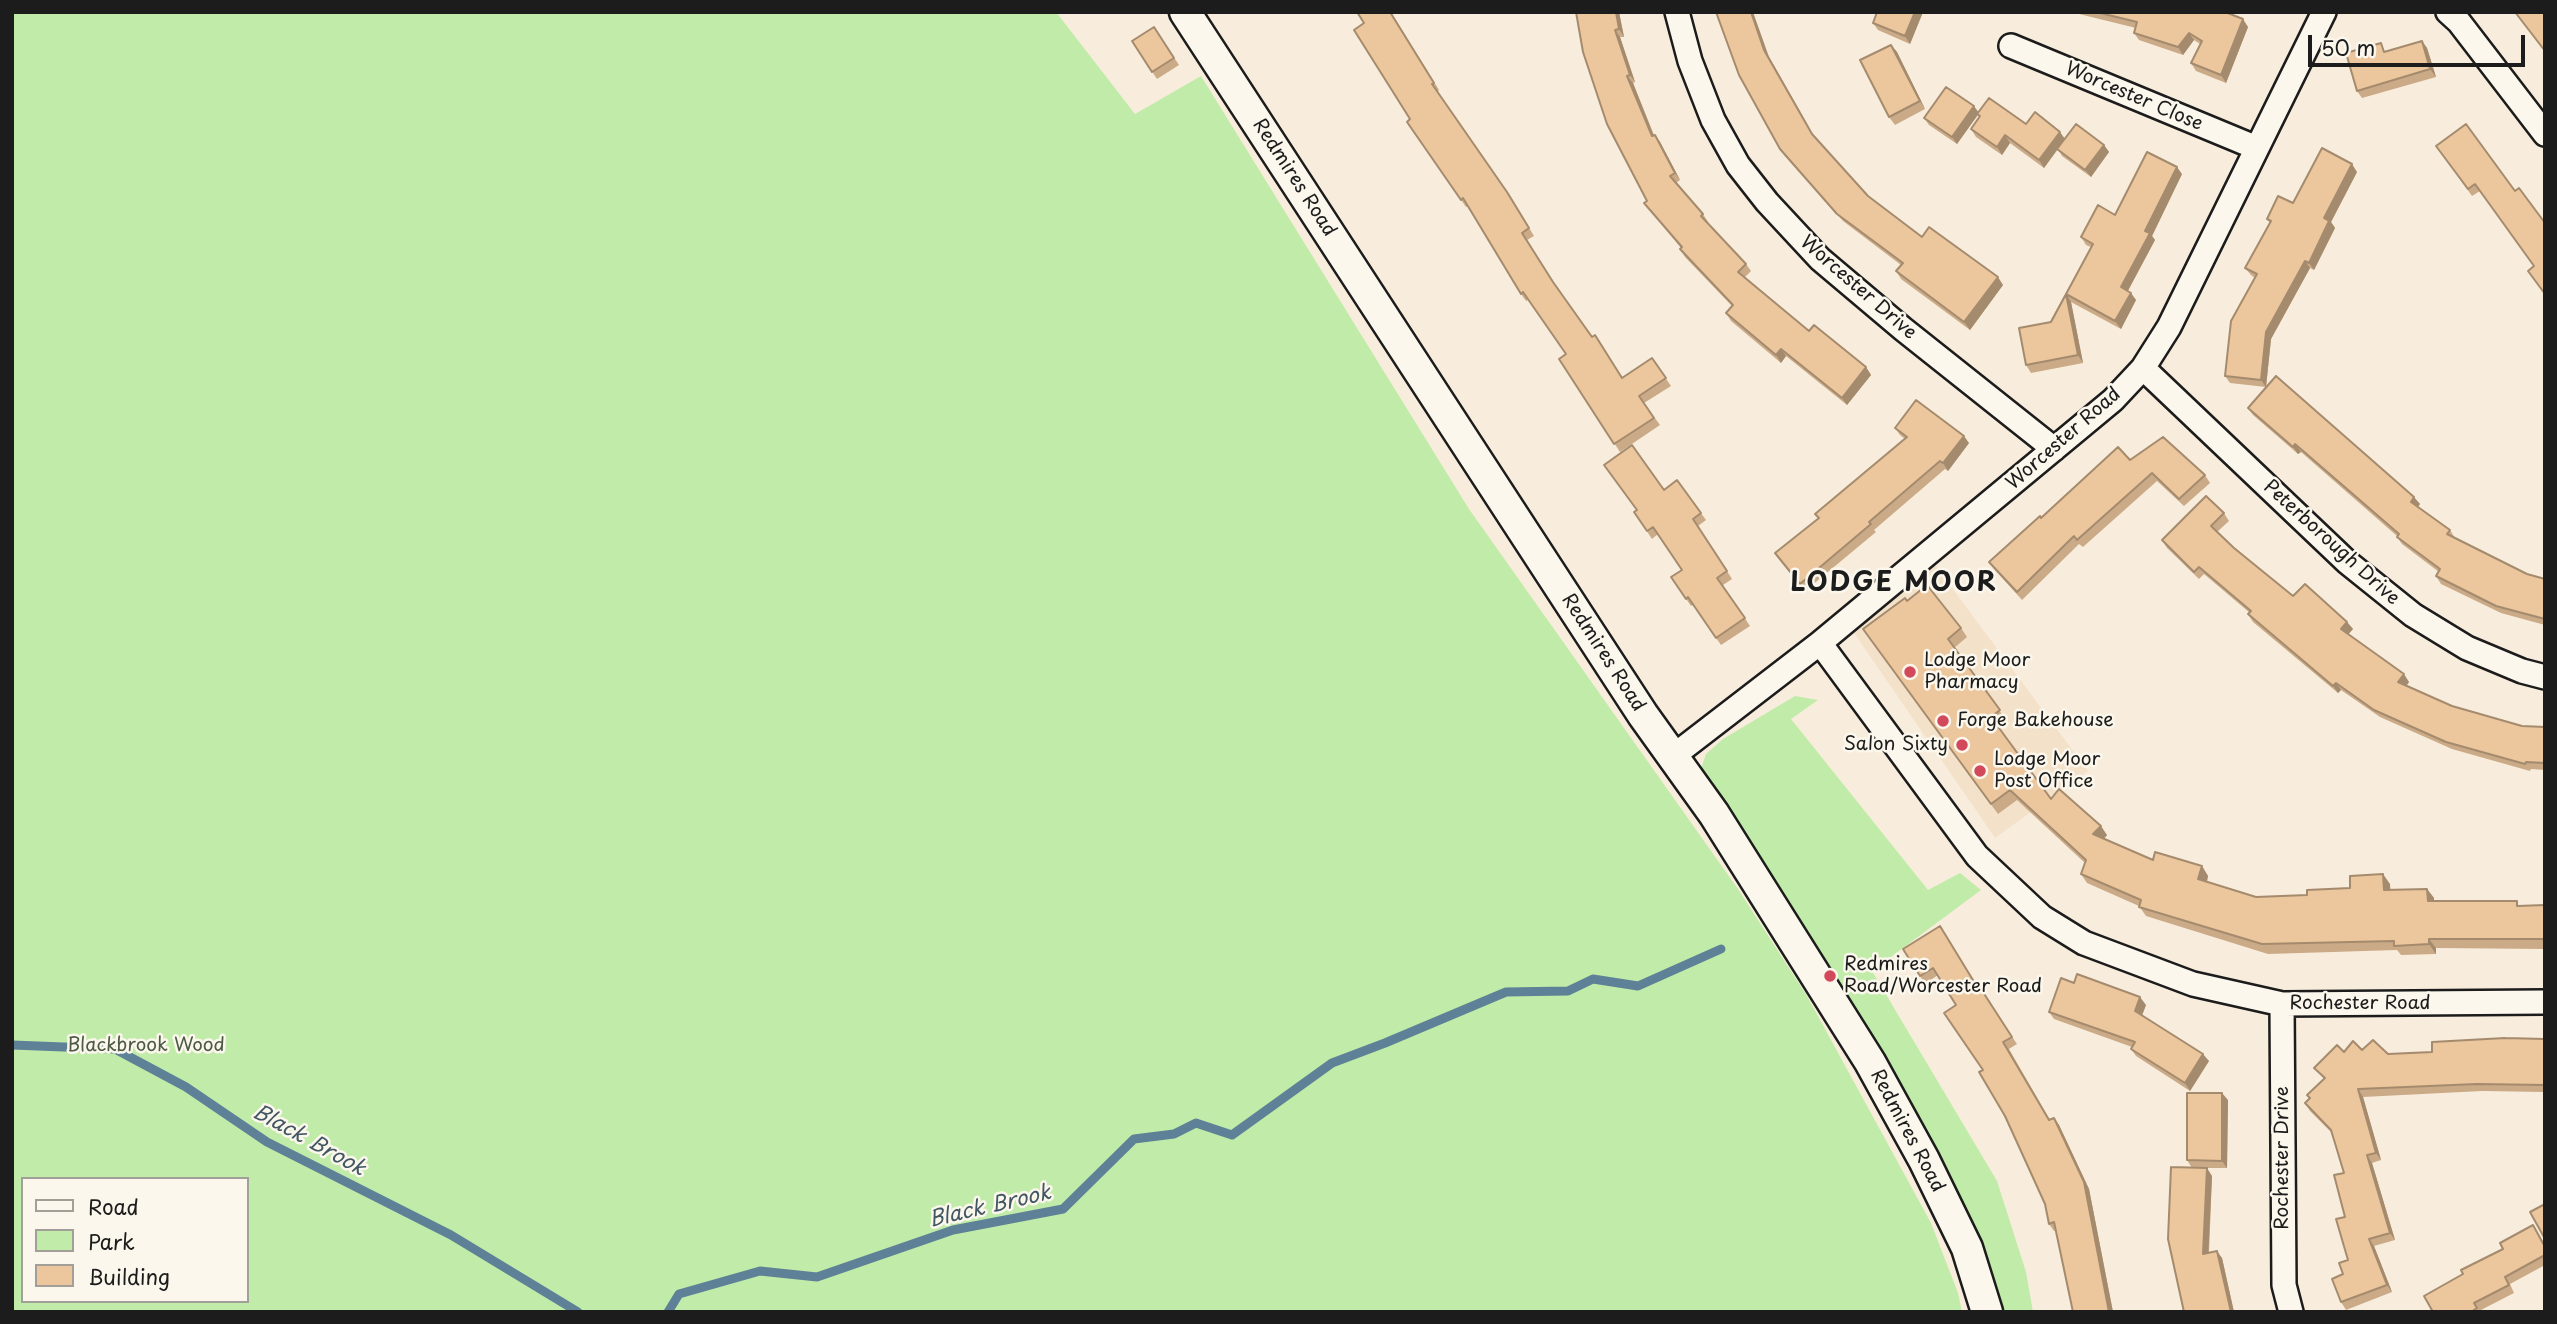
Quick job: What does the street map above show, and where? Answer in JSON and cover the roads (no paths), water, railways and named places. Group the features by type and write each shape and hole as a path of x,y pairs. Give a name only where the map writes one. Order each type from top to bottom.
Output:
{"street":[{"name":"Redmires Road","path":"1185,12 1672,757 1713,814 1870,1062 1924,1160 1967,1248 1987,1312"},
{"name":"Worcester Drive","path":"1676,12 1690,61 1713,120 1738,165 1767,202 1820,259 2054,449"},
{"name":"Worcester Road","path":"1672,757 1821,643 2113,400 2143,368 2169,327 2324,12"},
{"path":"2448,12 2459,22 2545,134"},
{"name":"Worcester Close","path":"2011,46 2257,148"},
{"name":"Peterborough Drive","path":"2143,368 2347,562 2413,615 2467,648 2522,671 2545,677"},
{"name":"Rochester Road","path":"1821,643 1977,856 2042,917 2084,943 2193,984 2282,1004 2545,1002"},
{"name":"Rochester Drive","path":"2282,1004 2284,1285 2291,1312"}],"waterway":[{"name":"Black Brook","path":"668,1312 679,1294 760,1271 817,1277 953,1230 1063,1209 1134,1139 1174,1134 1196,1123 1232,1135 1332,1063 1506,992 1568,991 1593,979 1638,986 1721,949"},
{"name":"Black Brook","path":"12,1045 115,1049 186,1087 267,1142 451,1235 578,1312"}],"place":[{"name":"Lodge Moor Pharmacy","path":"1910,672"},
{"name":"Forge Bakehouse","path":"1943,721"},
{"name":"Salon Sixty","path":"1962,745"},
{"name":"Lodge Moor Post Office","path":"1980,771"},
{"name":"Redmires Road/Worcester Road","path":"1830,976"}],"district":[{"name":"LODGE MOOR","path":"1894,584"}],"park label":[{"name":"Blackbrook Wood","path":"146,1046"}]}
